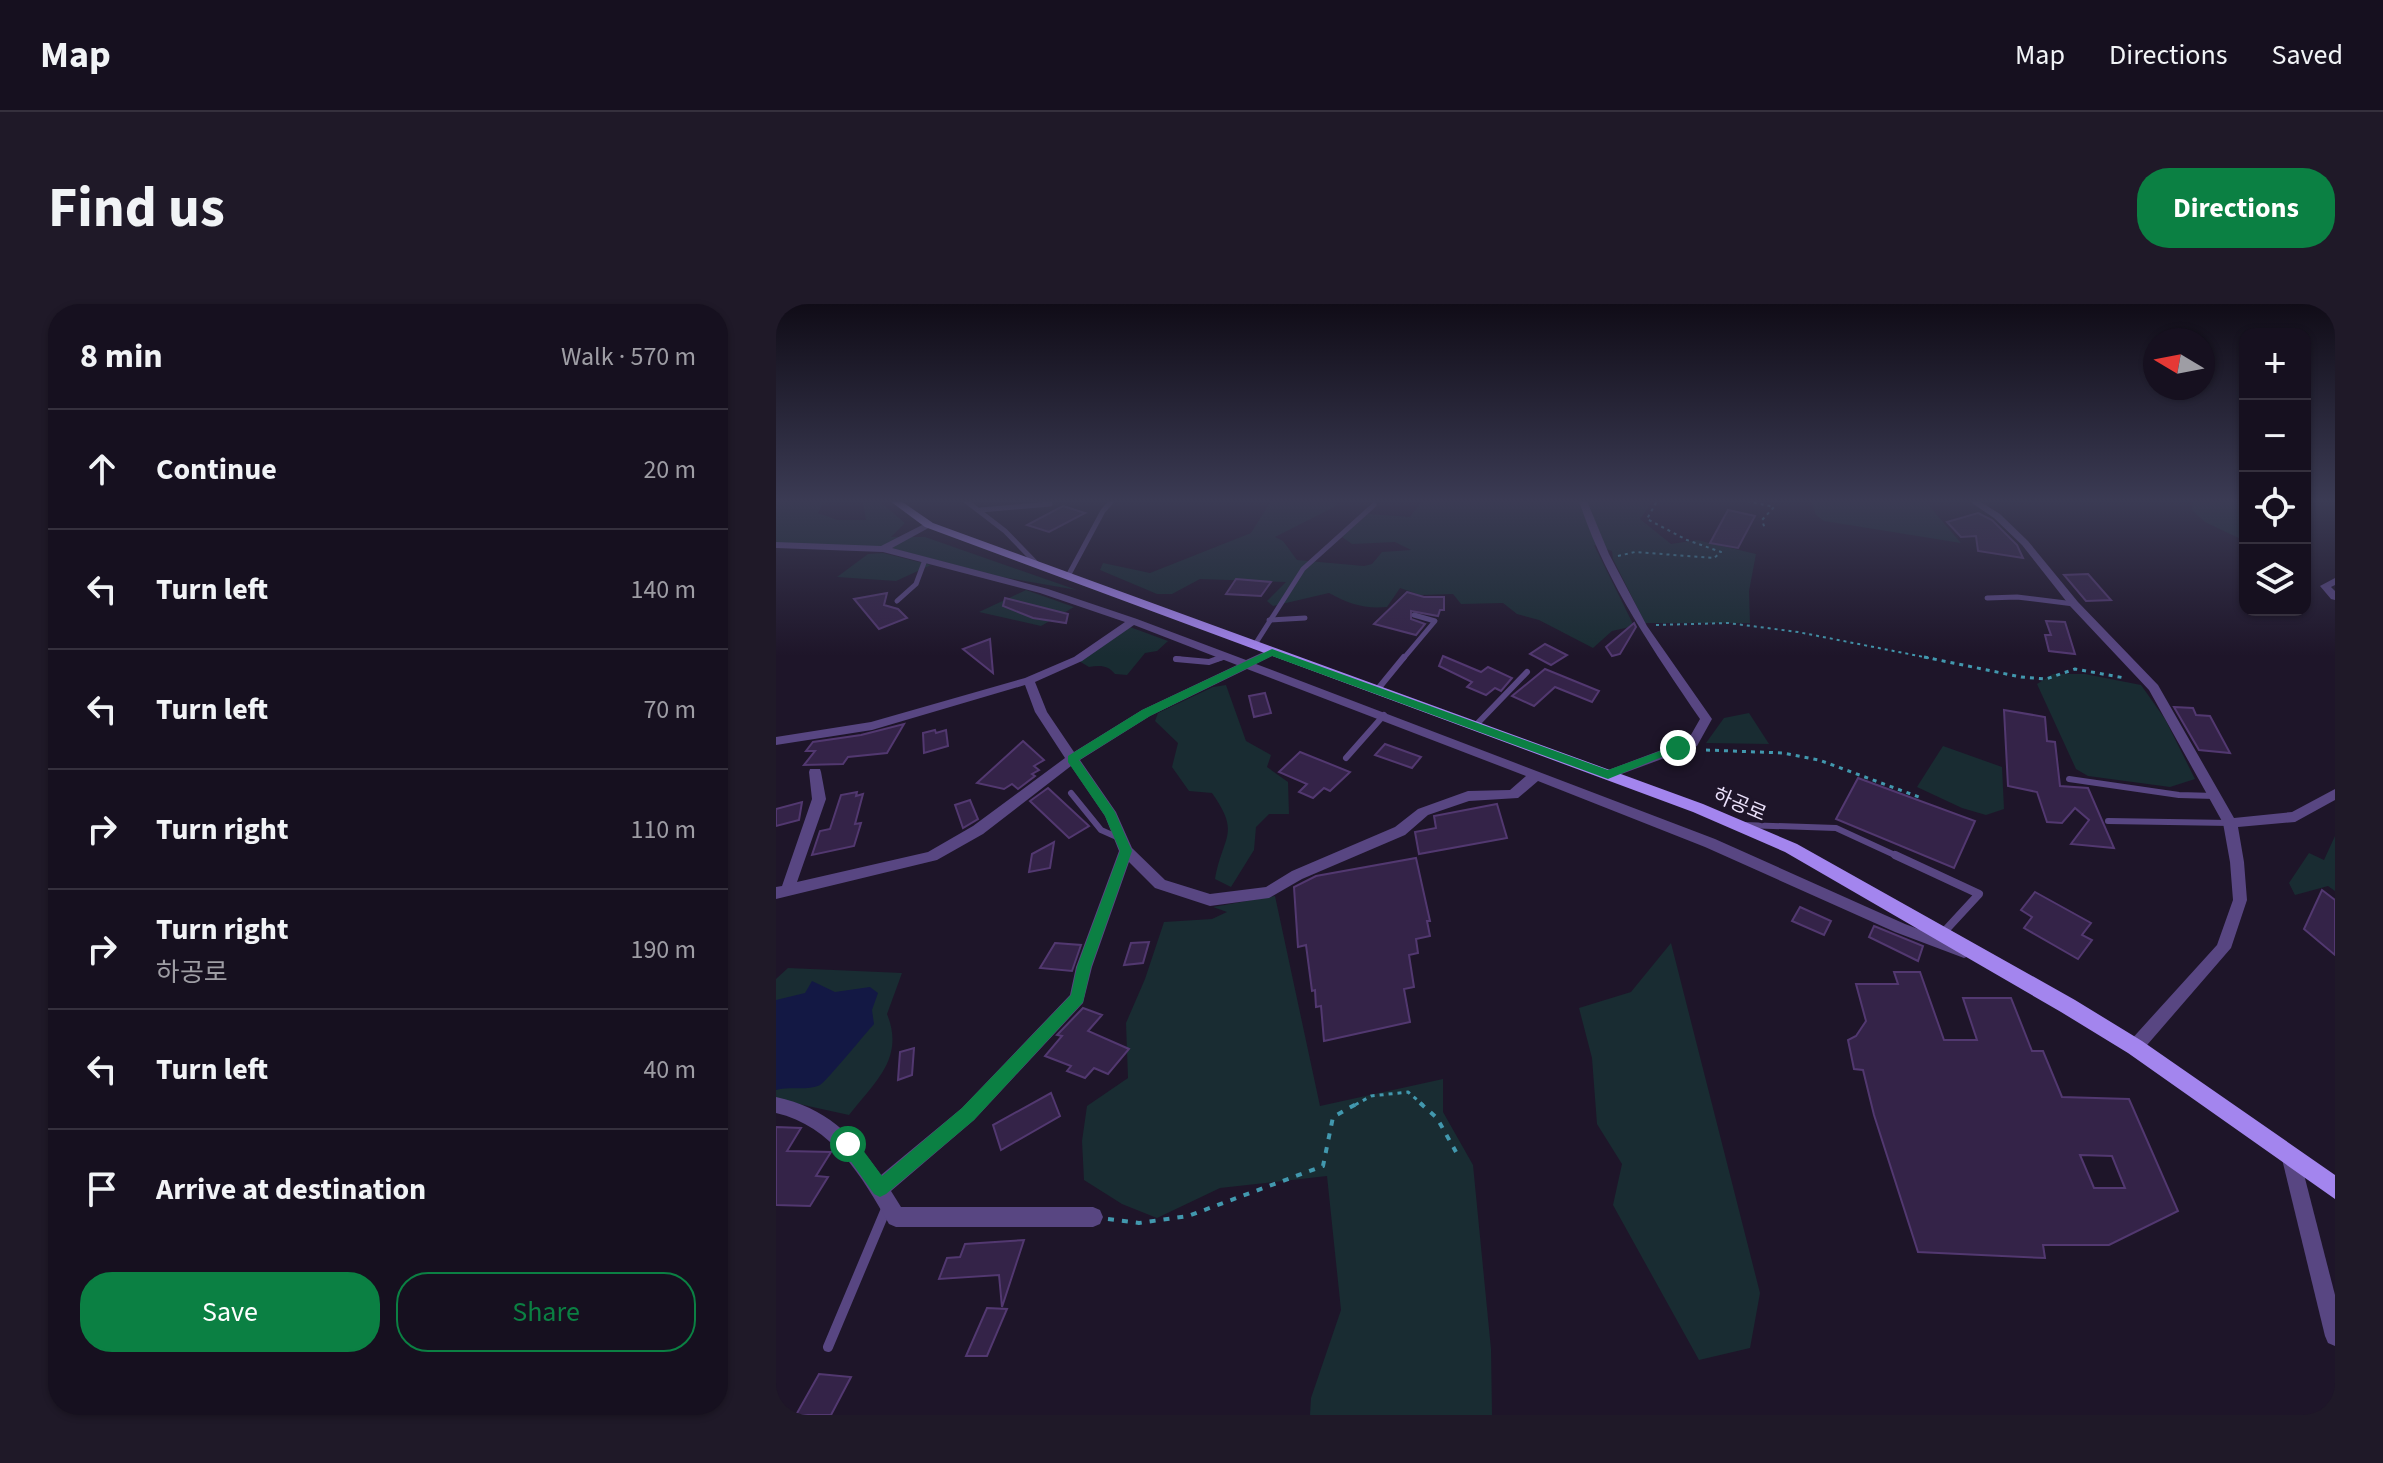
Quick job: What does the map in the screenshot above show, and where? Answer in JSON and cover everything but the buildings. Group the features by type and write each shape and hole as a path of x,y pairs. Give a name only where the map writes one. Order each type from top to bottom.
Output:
{"main road":[{"name":"하공로","path":"1004,553 1608,775 1791,848 2135,1047 2335,1188"}],"street":[{"path":"898,553 1044,591 1384,715 1710,843 1900,928 1989,962"},
{"path":"1604,553 1642,626 1706,719 1693,743 1608,775"},
{"path":"2033,553 2074,604 2148,682 2230,823 2240,900 2223,948 2135,1047"},
{"path":"2335,581 2325,586 2335,597"},
{"path":"776,741 872,726 1029,680 1078,659 1133,621"},
{"path":"782,892 932,856 978,830 1072,759 1146,713 1272,652"},
{"path":"1029,680 1041,712 1111,815 1123,845 1160,884 1210,900 1269,892 1297,875 1400,831 1423,812 1468,796 1513,795 1536,775"},
{"path":"782,892 819,799 815,772"},
{"path":"2230,823 2295,817 2335,795"},
{"path":"884,1196 968,1114 1077,998 1123,845"},
{"path":"776,1105 794,1107 848,1144 896,1217 1093,1217"},
{"path":"2291,1159 2335,1336"}],"lane":[{"path":"1024,553 1037,565"},
{"path":"1068,576 1080,553"},
{"path":"1254,646 1303,569 1321,553"},
{"path":"897,601 910,594 918,583 925,560"},
{"path":"1987,598 2017,597 2074,604"},
{"path":"1377,690 1435,621 1414,615"},
{"path":"1269,620 1305,618"},
{"path":"1176,659 1209,662 1224,657"},
{"path":"1475,726 1527,672"},
{"path":"1346,758 1384,715"},
{"path":"2069,779 2179,795 2215,796"},
{"path":"1071,793 1101,830 1123,845"},
{"path":"2108,821 2131,819 2205,825 2230,823"},
{"path":"1738,825 1836,828 1979,894 1940,935"},
{"path":"828,1347 884,1196"}],"path":[{"path":"1606,559 1631,553"},
{"path":"1646,553 1714,558 1720,553"},
{"path":"1642,626 1728,623 1798,632 2021,677 2046,679 2075,669 2148,682"},
{"path":"1678,748 1783,753 1819,760 1919,797"},
{"path":"1093,1217 1139,1223 1188,1216 1323,1166 1333,1117 1371,1096 1408,1092 1437,1118 1456,1152"}],"shaded area":[{"path":"883,553 931,565 896,581 837,577 868,554"},
{"path":"910,553 970,553 1077,590 1002,577"},
{"path":"1201,553 1292,553 1297,560 1364,566 1372,564 1381,553 1598,553 1634,626 1612,631 1593,648 1539,620 1517,614 1503,603 1461,604 1453,594 1420,595 1400,588 1387,607 1357,605 1329,593 1273,606 1267,601 1286,582 1200,579 1172,594 1157,594 1100,570 1103,563 1150,573"},
{"path":"1612,553 1756,554 1749,591 1750,623 1645,623"},
{"path":"1026,590 1074,607 1041,626 979,612"},
{"path":"1130,627 1168,641 1157,651 1145,653 1127,675 1115,674 1104,666 1089,667 1079,661"},
{"path":"2053,674 2085,674 2141,685 2165,719 2195,779 2170,787 2088,776 2076,769 2037,684"},
{"path":"1226,685 1246,741 1271,755 1267,767 1288,782 1289,814 1269,814 1256,827 1254,850 1231,887 1215,879 1228,827 1221,807 1212,793 1189,791 1172,767 1178,743 1155,721 1158,713 1213,687"},
{"path":"1749,713 1769,744 1706,743 1724,718"},
{"path":"1943,746 2002,767 2004,809 1986,815 1962,808 1917,787"},
{"path":"2335,836 2335,891 2328,886 2295,895 2289,883 2309,853 2324,860"},
{"path":"1275,896 1320,1106 1443,1079 1443,1112 1473,1165 1491,1349 1492,1415 1310,1415 1311,1398 1341,1310 1327,1176 1220,1188 1157,1218 1122,1204 1084,1180 1082,1141 1087,1106 1128,1078 1126,1023 1164,922 1212,919 1227,912 1213,907"},
{"path":"1671,943 1760,1293 1750,1348 1699,1360 1613,1205 1622,1164 1597,1124 1592,1058 1579,1008 1631,992"},
{"path":"788,968 902,973 887,1014 892,1030 890,1057 877,1080 849,1115 776,1099 776,979"},
{"path":"812,981 835,992 870,987 878,993 872,1010 874,1024 820,1085 776,1090 776,1000 805,993"}],"route":[{"path":"848,1144 880,1188 968,1114 1077,998 1084,967 1126,851 1111,815 1072,759 1146,713 1244,665 1272,652 1608,775 1678,748"}]}
